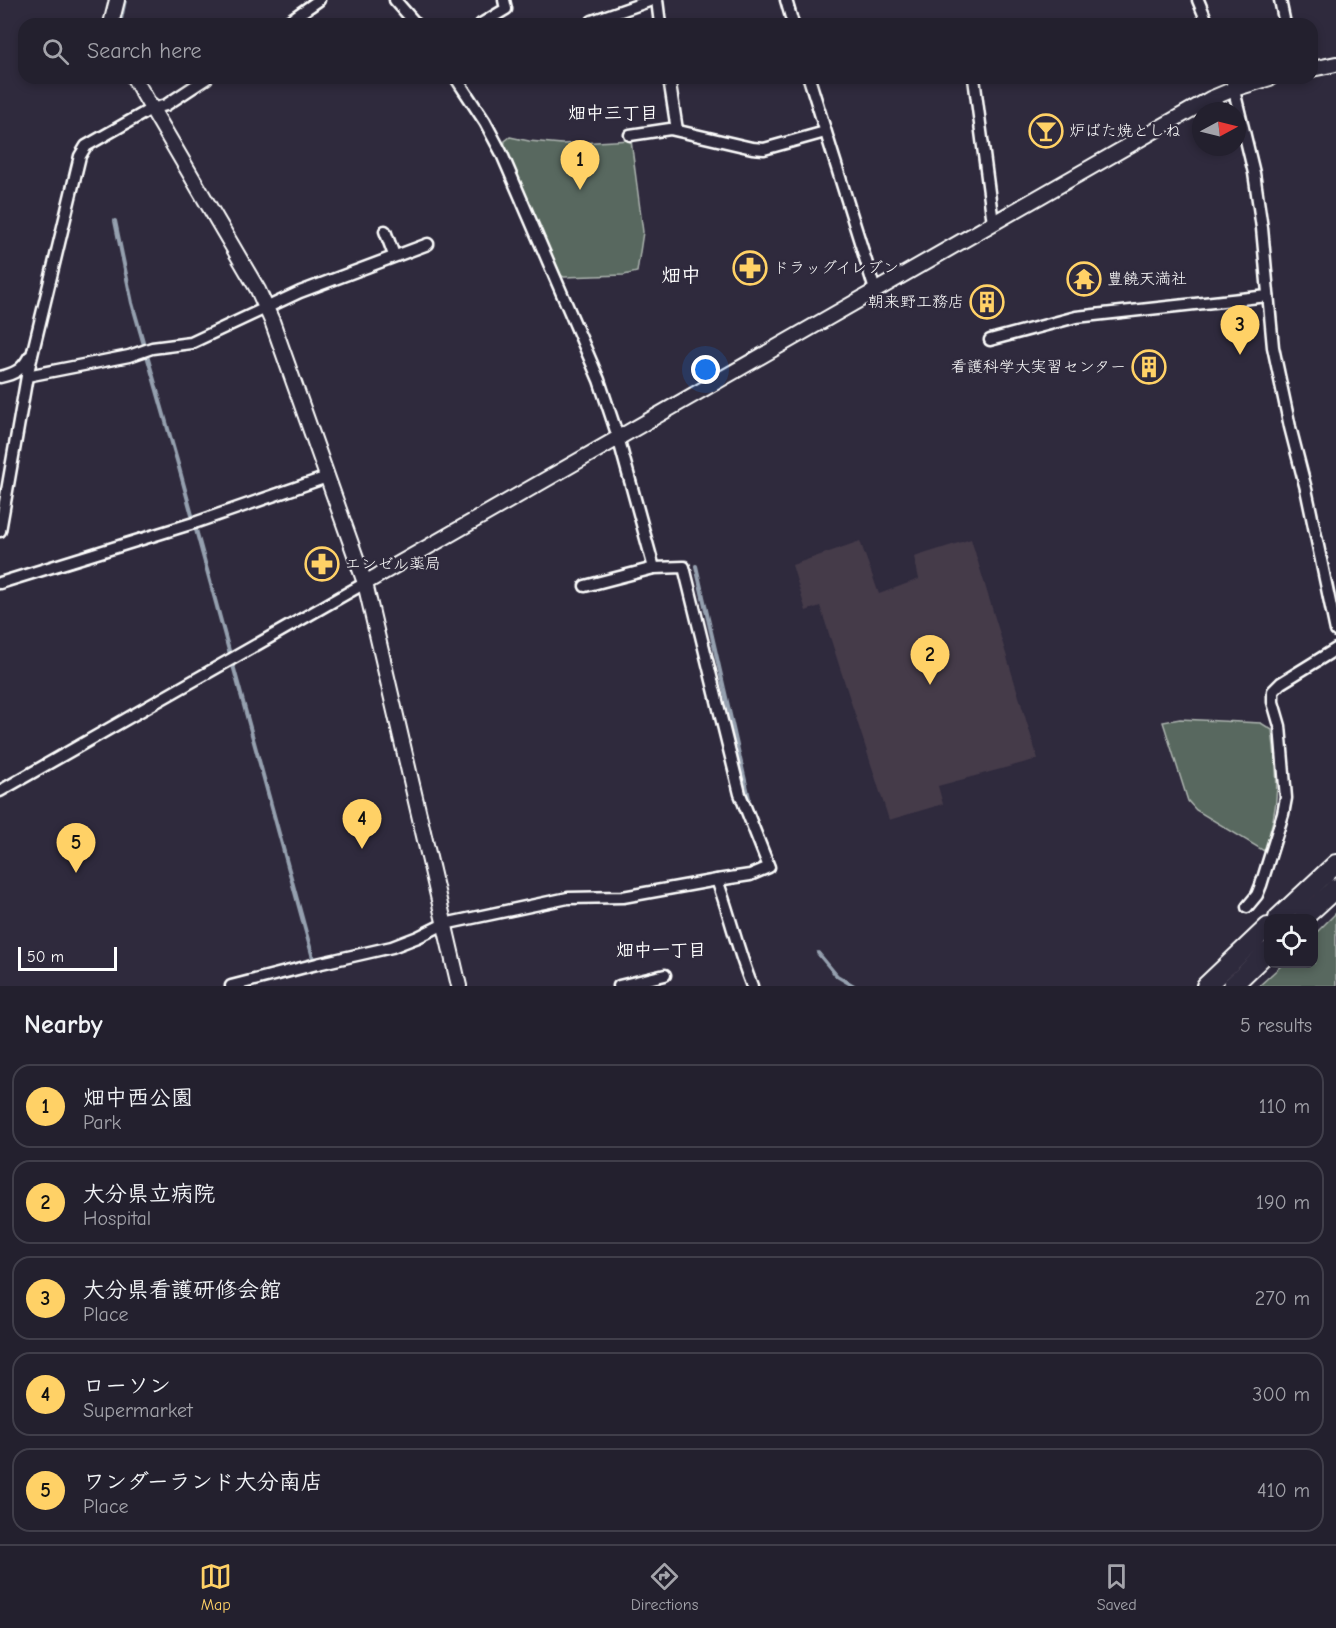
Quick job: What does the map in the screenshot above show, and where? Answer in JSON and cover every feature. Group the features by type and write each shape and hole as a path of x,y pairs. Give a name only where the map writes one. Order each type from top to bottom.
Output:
{"highway":[{"path":"1282,914 1336,864"},
{"path":"1307,914 1336,888"},
{"path":"1206,986 1264,932"},
{"path":"1232,986 1264,956"}],"street":[{"path":"112,18 117,0"},
{"path":"294,18 319,0"},
{"path":"395,0 411,18"},
{"path":"491,18 506,9 504,0"},
{"path":"601,18 652,0"},
{"path":"657,0 659,18"},
{"path":"786,0 791,18"},
{"path":"1198,0 1206,18"},
{"path":"1280,0 1284,18"},
{"path":"1318,68 1336,64"},
{"path":"137,84 267,307 365,583 459,986"},
{"path":"0,531 27,376 80,156 86,146 151,109 166,105 198,84"},
{"path":"460,84 485,122 501,152 599,381 618,437 654,568"},
{"path":"670,84 677,130"},
{"path":"811,84 875,290"},
{"path":"975,84 993,223"},
{"path":"0,791 1233,84 1254,173 1262,228 1273,347 1336,631"},
{"path":"630,135 670,129 759,149 825,132"},
{"path":"385,231 394,255"},
{"path":"27,376 129,356 152,348 192,343 300,291 428,244"},
{"path":"990,340 1076,317 1269,296"},
{"path":"0,377 21,369 34,346"},
{"path":"0,583 197,522 327,477"},
{"path":"231,986 392,947 444,924 568,898 623,897 750,875 768,867 740,794 684,567 654,568 585,586"},
{"path":"1247,907 1257,895 1261,885 1285,806 1286,790 1280,726 1273,702 1273,691 1281,683 1336,649"},
{"path":"717,880 752,986"},
{"path":"619,986 665,975"}],"shaded area":[{"path":"971,539 1038,759 938,786 943,804 889,820 820,606 806,611 792,565 860,541 879,594 919,579 914,557"}],"green space":[{"path":"510,137 562,144 631,140 643,232 637,272 624,275 564,277 561,275 504,148 505,141"},
{"path":"1180,719 1261,723 1272,730 1277,791 1273,819 1264,851 1196,810 1188,801 1163,722"},
{"path":"1336,913 1336,986 1259,986 1279,968 1318,968 1318,931"}],"waterway":[{"path":"121,18 125,0"},
{"path":"115,221 132,303 313,958"},
{"path":"696,566 749,798"},
{"path":"818,953 837,976 854,986"}],"place":[{"name":"炉ばた焼としね","path":"1046,131"},
{"name":"畑中西公園","path":"580,190"},
{"name":"ドラッグイレブン","path":"750,268"},
{"name":"豊饒天満社","path":"1084,279"},
{"name":"朝来野工務店","path":"987,302"},
{"name":"大分県看護研修会館","path":"1240,355"},
{"name":"看護科学大実習センター","path":"1149,367"},
{"name":"エンゼル薬局","path":"322,564"},
{"name":"大分県立病院","path":"930,685"},
{"name":"ローソン","path":"362,849"},
{"name":"ワンダーランド大分南店","path":"76,873"}],"district":[{"name":"畑中三丁目","path":"613,113"},
{"name":"畑中","path":"681,275"},
{"name":"畑中一丁目","path":"661,950"}]}
